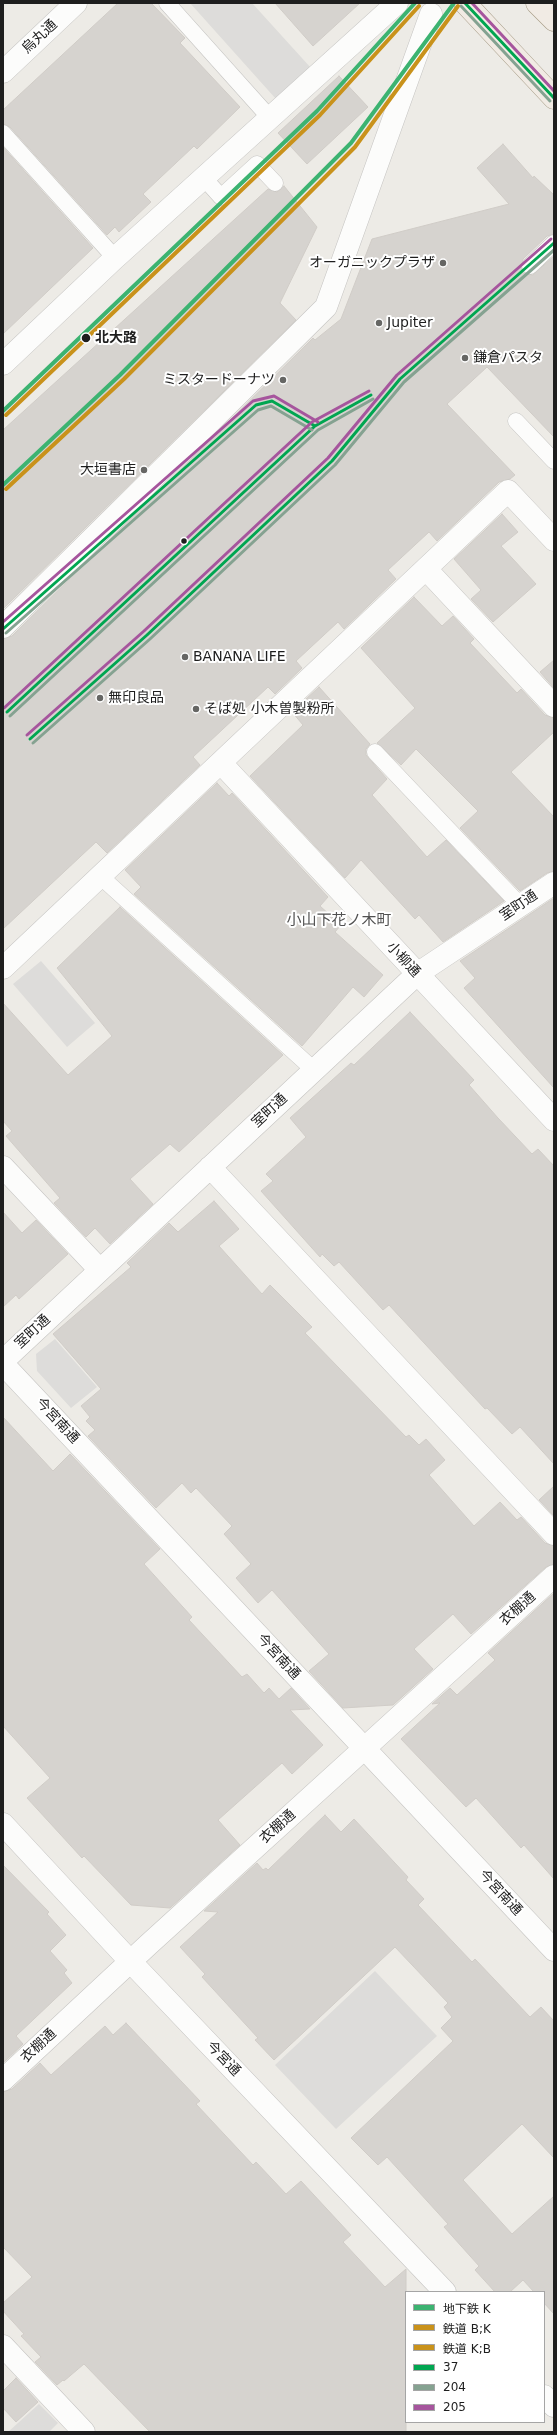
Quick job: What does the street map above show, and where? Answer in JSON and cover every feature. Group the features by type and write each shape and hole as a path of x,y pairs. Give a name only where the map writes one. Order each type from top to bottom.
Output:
{"main road":[{"path":"466,3 554,98"},
{"path":"537,3 554,20"}],"street":[{"name":"烏丸通","path":"3,72 76,3"},
{"path":"3,364 115,258 397,3"},
{"path":"3,627 326,307 431,14"},
{"path":"3,968 508,491 554,540"},
{"path":"426,569 554,706"},
{"name":"小柳通","path":"221,763 554,1120"},
{"name":"室町通","path":"3,1362 417,974 554,883"},
{"path":"3,1167 100,1270"},
{"path":"210,1167 554,1534"},
{"name":"今宮南通","path":"3,1362 554,1950"},
{"name":"衣棚通","path":"3,2080 130,1961 554,1576"},
{"name":"今宮通","path":"3,1825 130,1961 444,2291"},
{"path":"3,2346 84,2432"},
{"path":"545,2397 554,2406"}],"lane":[{"path":"167,3 270,118"},
{"path":"3,133 115,258"},
{"path":"204,178 221,197 257,164 275,183"},
{"path":"530,266 554,243"},
{"path":"516,421 554,461"},
{"path":"375,752 520,905"},
{"path":"100,876 314,1070"}],"shaded area":[{"path":"190,3 252,3 311,68 276,99"},
{"path":"41,961 95,1023 67,1047 13,984"},
{"path":"55,1339 97,1387 71,1408 37,1371 36,1354"},
{"path":"375,1971 437,2036 336,2129 275,2065"},
{"path":"39,2404 58,2423 49,2432 8,2432"}],"building":[{"path":"118,3 151,3 185,38 180,43 240,107 197,149 194,146 143,194 151,202 119,232 115,227 107,235 10,127 3,124 3,110"},
{"path":"275,3 360,3 313,46"},
{"path":"339,76 368,107 307,164 278,133"},
{"path":"503,144 533,178 534,176 554,195 554,234 547,236 523,259 521,268 523,273 533,275 554,256 554,437 487,367 447,404 515,475 510,479 499,482 437,541 429,532 388,570 396,579 344,629 338,622 296,661 302,668 275,694 268,687 193,757 200,765 107,853 96,842 3,929 3,639 12,636 313,338 315,340 341,319 372,239 509,204 477,168"},
{"path":"3,147 93,248 3,334"},
{"path":"284,186 317,227 280,303 296,320 3,609 3,430 268,189 277,192"},
{"path":"502,514 518,532 501,546 536,584 493,622 471,599 481,590 454,559"},
{"path":"414,597 442,626 453,616 474,639 470,643 517,693 521,689 545,715 554,718 554,732 511,772 554,817 554,871 547,873 520,891 460,828 478,811 416,749 401,765 377,743 415,708 361,648"},
{"path":"554,660 554,688 540,672"},
{"path":"319,687 370,744 366,749 366,755 387,779 372,795 427,857 446,840 504,901 443,942 419,915 415,919 361,860 345,878 250,776 303,725 292,712"},
{"path":"217,783 229,796 232,793 328,897 320,906 341,925 335,932 383,975 364,997 353,987 302,1046 134,894 141,887 125,870"},
{"path":"554,898 554,1088 464,988 475,978 460,961"},
{"path":"120,907 283,1055 179,1152 170,1144 130,1179 153,1204 110,1244 95,1228 86,1237 54,1203 60,1198 6,1136 12,1131 3,1121 3,1003 68,1075 112,1036 57,968"},
{"path":"410,1012 474,1080 469,1085 498,1118 532,1154 538,1149 554,1166 554,1464 520,1427 512,1434 487,1408 485,1409 389,1305 383,1310 339,1262 334,1266 322,1254 320,1257 261,1191 273,1181 266,1174 306,1137 290,1118 351,1063 354,1065"},
{"path":"214,1201 239,1229 219,1246 262,1294 270,1285 312,1327 305,1333 406,1437 409,1435 419,1445 426,1439 445,1460 429,1475 474,1526 500,1502 517,1520 521,1517 545,1543 554,1546 554,1564 546,1567 471,1634 453,1614 414,1649 433,1669 393,1705 343,1708 309,1671 329,1654 272,1590 258,1603 236,1578 251,1564 224,1534 232,1526 196,1488 191,1493 182,1483 156,1508 88,1436 95,1430 86,1421 90,1417 81,1406 101,1389 53,1334 131,1267 127,1263 169,1223 178,1232"},
{"path":"3,1212 22,1233 36,1220 68,1254 19,1299 16,1295 3,1307"},
{"path":"3,1417 53,1471 70,1454 160,1549 144,1564 192,1617 189,1620 242,1677 247,1674 264,1693 269,1688 279,1699 291,1688 310,1709 290,1710 323,1745 292,1774 282,1763 218,1820 240,1845 170,1908 131,1905 84,1856 82,1858 27,1798 50,1778 3,1726"},
{"path":"554,1486 554,1516 539,1500"},
{"path":"554,1593 554,1879 524,1845 521,1848 476,1798 466,1807 401,1739 440,1703 432,1704 450,1688 457,1695 495,1660 488,1653"},
{"path":"325,1815 341,1832 354,1819 408,1877 406,1880 424,1899 418,1905 472,1962 475,1959 530,2017 541,2007 554,2021 554,2158 522,2124 463,2180 512,2234 554,2196 554,2314 545,2304 545,2291 533,2291 523,2280 511,2291 494,2291 475,2270 479,2266 444,2227 448,2224 387,2157 378,2165 351,2138 453,2041 441,2028 452,2017 444,2007 448,2003 395,1947 274,2060 255,2040 258,2038 202,1977 205,1974 180,1947 218,1912 204,1911 257,1863 263,1870 266,1868 268,1870"},
{"path":"3,1865 49,1912 47,1914 66,1935 50,1951 67,1970 64,1973 72,1983 16,2036 23,2044 3,2063"},
{"path":"126,2023 200,2101 196,2104 253,2165 256,2162 286,2194 301,2181 351,2235 343,2242 385,2287 406,2269 406,2432 150,2432 84,2364 57,2385 35,2362 41,2357 21,2336 24,2334 3,2311 3,2303 32,2277 3,2247 3,2092 12,2089 40,2063 51,2075 105,2026 113,2035"},
{"path":"16,2378 38,2402 16,2422 3,2408 3,2391"}],"metro line":[{"name":"K","path":"3,411 317,111 415,3"},
{"name":"K","path":"3,485 120,375 351,143 454,3"}],"rail line":[{"name":"K;B","path":"6,415 320,115 419,6"},
{"name":"B;K","path":"6,489 124,379 355,147 458,6"}],"transit line":[{"name":"37","path":"465,3 554,98"},
{"name":"205","path":"472,3 554,91"},
{"name":"204","path":"461,6 550,101"},
{"name":"205","path":"27,735 144,631 328,458 397,375 551,239"},
{"name":"37","path":"30,739 147,635 332,461 400,379 554,243"},
{"name":"204","path":"33,743 150,639 335,465 404,382 554,250"},
{"name":"205","path":"4,708 312,422 369,391"},
{"name":"37","path":"7,712 315,426 371,395"},
{"name":"205","path":"3,622 253,401 274,396 318,422"},
{"name":"204","path":"10,716 318,430 373,399"},
{"name":"37","path":"3,629 256,405 272,401 315,426"},
{"name":"204","path":"6,633 258,410 271,406 312,430"}],"place":[{"name":"オーガニックプラザ","path":"443,263"},
{"name":"Jupiter","path":"379,323"},
{"name":"北大路","path":"86,338"},
{"name":"鎌倉パスタ","path":"465,358"},
{"name":"ミスタードーナツ","path":"283,380"},
{"name":"大垣書店","path":"144,470"},
{"name":"BANANA LIFE","path":"185,657"},
{"name":"無印良品","path":"100,698"},
{"name":"そば処 小木曽製粉所","path":"196,709"}],"district":[{"name":"小山下花ノ木町","path":"339,921"}]}
